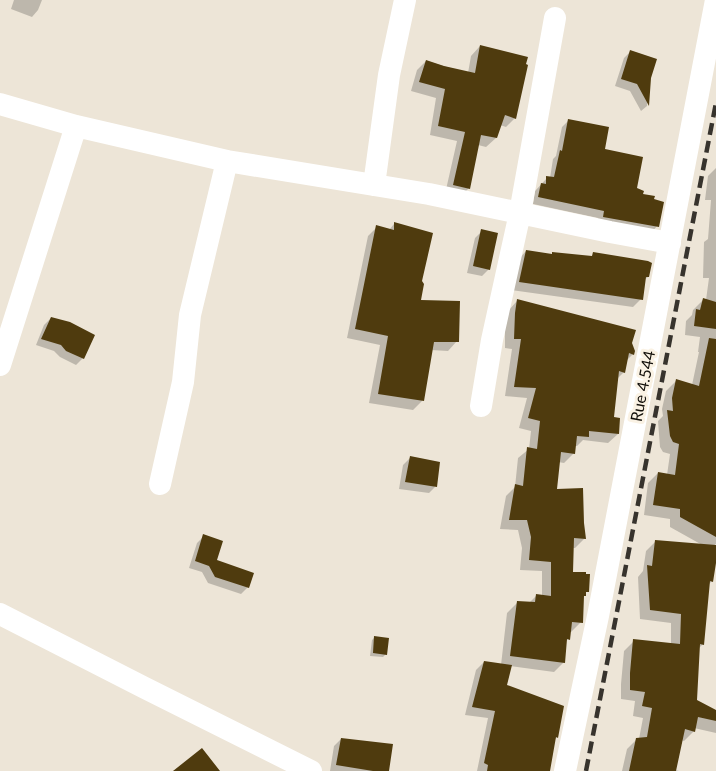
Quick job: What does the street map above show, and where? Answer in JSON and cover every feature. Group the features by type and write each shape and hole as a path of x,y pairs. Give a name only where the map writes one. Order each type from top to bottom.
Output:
{"street":[{"path":"374,185 389,75 405,0"},
{"name":"Rue 4.544","path":"565,771 598,616 716,0"},
{"path":"481,406 492,340 520,213 555,18"},
{"path":"0,104 76,126 226,161 429,194 670,243"},
{"path":"0,365 76,126"},
{"path":"160,484 183,382 190,315 226,161"},
{"path":"0,614 277,765 311,771"}],"building":[{"path":"480,45 528,57 526,64 528,65 516,119 505,115 497,138 481,135 470,189 453,185 465,132 438,126 445,89 419,82 426,60 475,73"},
{"path":"630,50 657,59 651,78 649,106 637,84 621,79"},
{"path":"568,119 609,127 605,149 643,157 637,188 644,191 643,194 655,196 654,199 664,202 659,227 603,217 604,211 538,197 541,183 546,184 546,176 554,177"},
{"path":"394,222 433,233 422,281 424,284 421,300 460,301 459,342 434,342 424,401 378,394 388,336 355,329 376,225 394,230"},
{"path":"481,229 498,233 490,270 473,266"},
{"path":"526,250 592,256 593,252 648,261 652,263 649,277 646,277 643,300 519,282"},
{"path":"703,298 716,302 716,329 694,326 696,309 700,310"},
{"path":"517,299 636,330 632,343 634,355 629,353 625,373 619,371 614,417 620,418 619,434 589,431 589,437 577,436 575,454 561,452 557,489 583,488 586,539 574,538 573,572 590,574 589,592 586,592 584,596 583,623 572,622 570,640 567,639 565,663 510,656 517,601 535,602 536,594 551,596 551,562 529,560 531,537 527,520 509,520 515,484 523,486 527,447 537,449 540,421 528,418 536,388 514,387 521,339 514,339"},
{"path":"51,317 70,322 95,335 84,359 66,351 61,345 41,339"},
{"path":"709,338 716,339 716,537 680,517 680,509 653,505 658,472 675,475 679,444 673,442 670,436 667,410 673,411 672,398 676,379 699,386"},
{"path":"410,456 440,462 437,487 405,482"},
{"path":"203,534 223,541 217,560 254,573 249,588 215,577 209,566 195,561"},
{"path":"655,540 716,545 716,563 713,582 710,581 704,645 700,644 697,700 716,710 716,721 698,717 695,732 685,729 676,771 629,771 636,738 647,737 652,708 642,706 645,692 630,690 633,639 680,644 681,614 650,610 647,565 652,566"},
{"path":"374,636 389,638 387,655 373,653"},
{"path":"484,661 512,665 507,685 564,706 550,771 487,771 488,765 484,763 495,711 472,707"},
{"path":"341,738 393,744 389,771 336,765"},
{"path":"202,748 220,771 173,771"}],"railway":[{"path":"586,771 716,103"}]}
